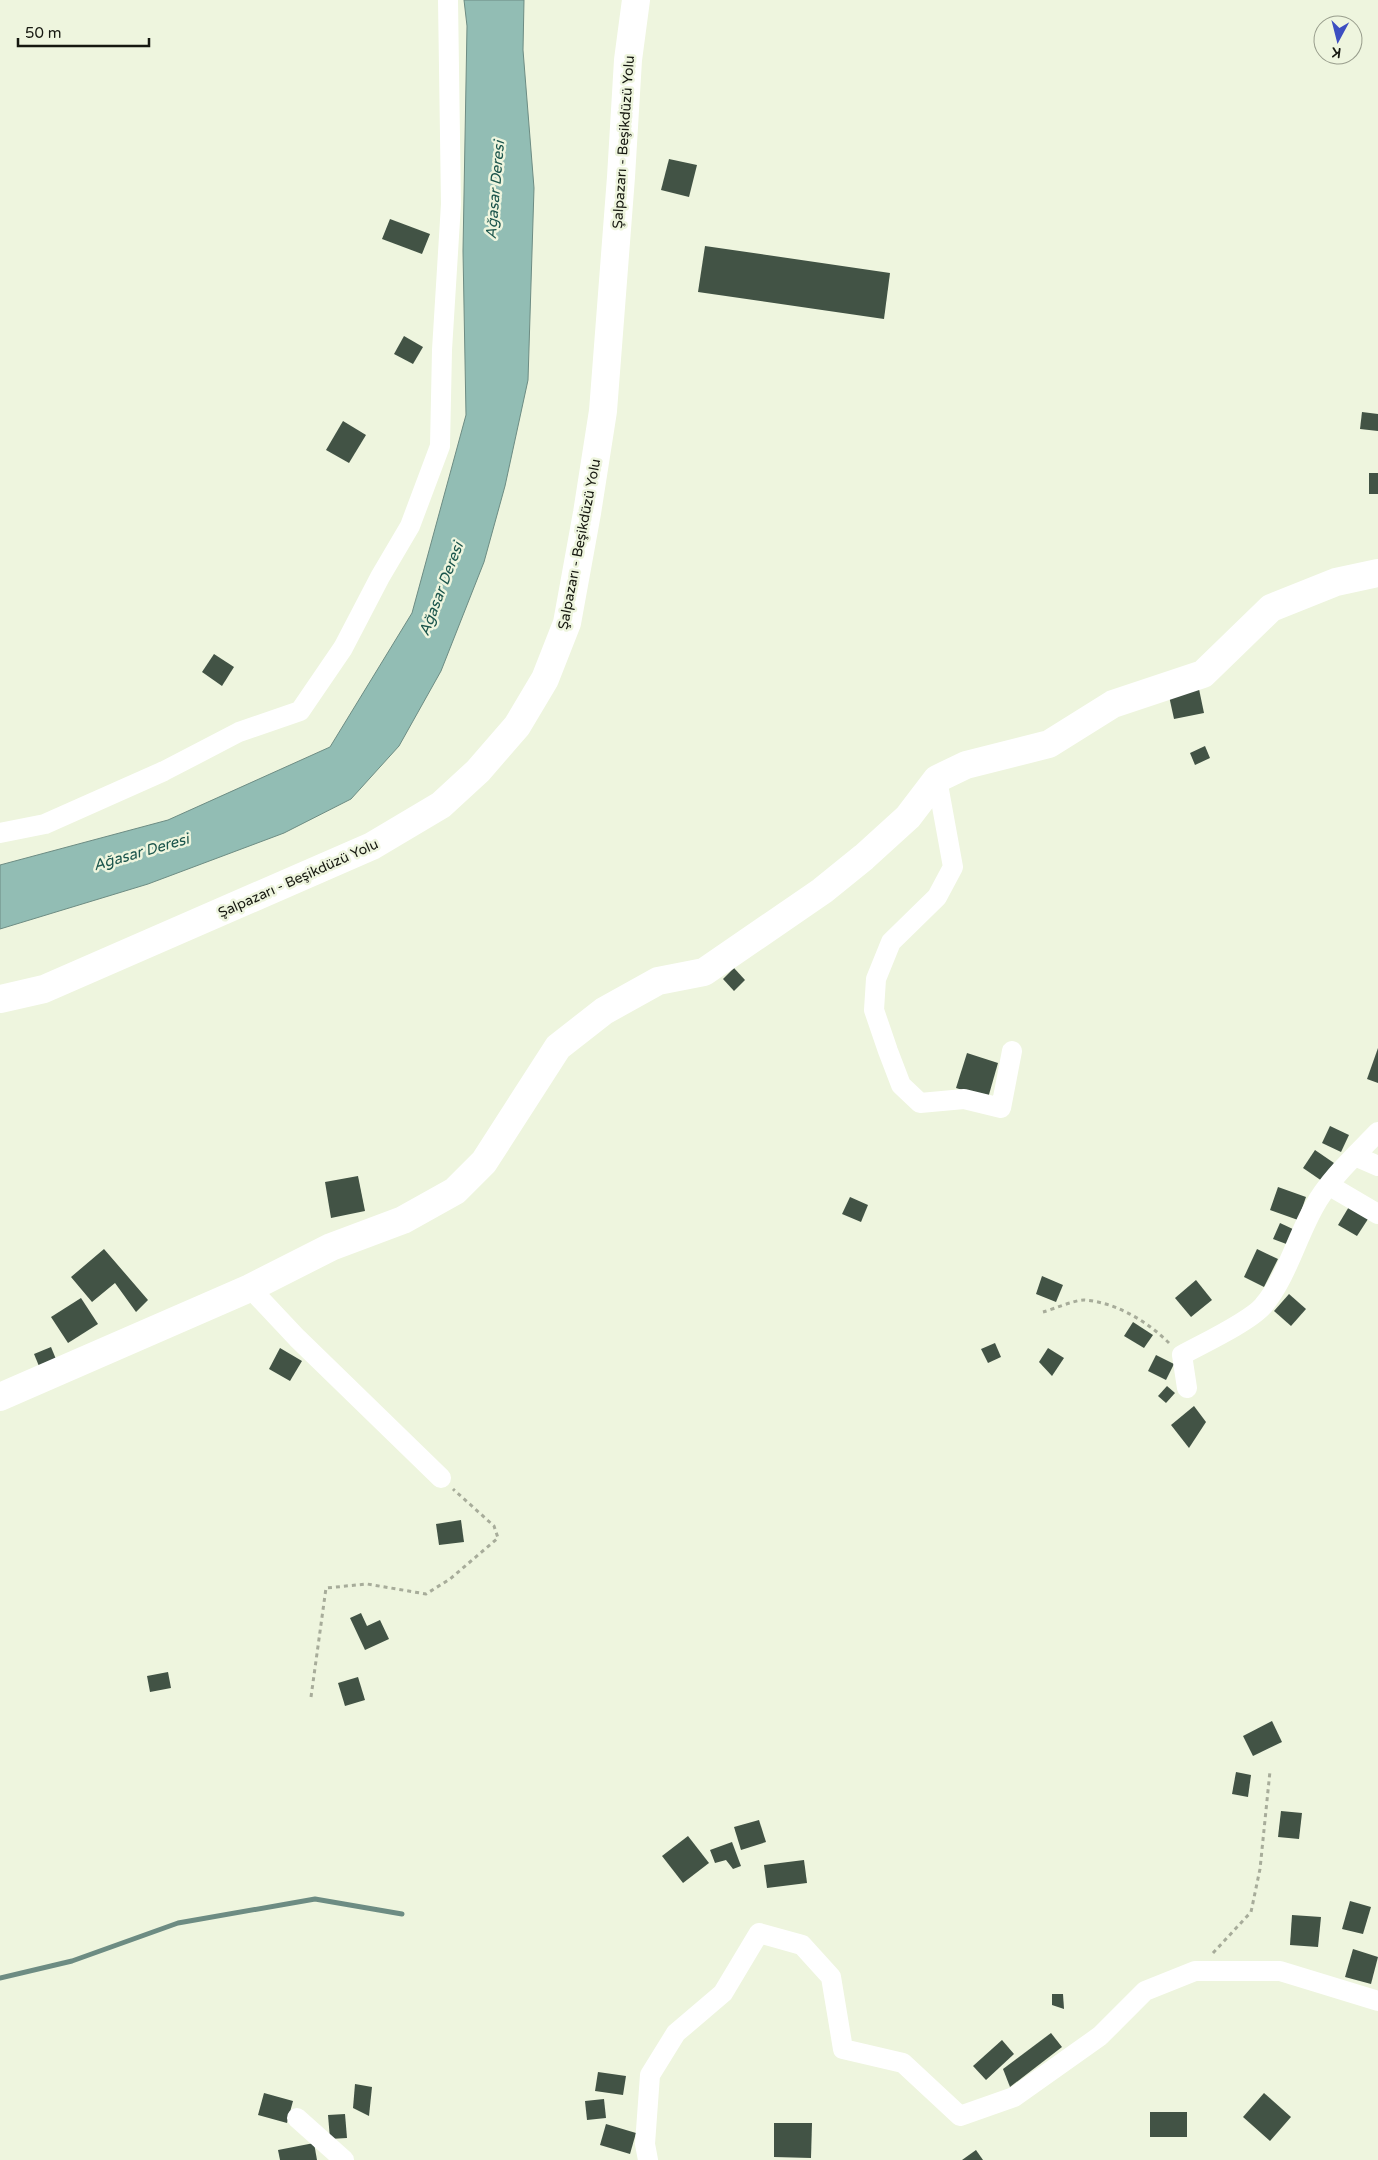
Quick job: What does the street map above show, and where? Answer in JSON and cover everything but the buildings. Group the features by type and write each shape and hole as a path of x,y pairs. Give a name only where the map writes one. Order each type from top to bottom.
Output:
{"street":[{"path":"0,833 45,824 164,771 239,732 300,711 343,648 380,577 410,526 440,446 442,350 451,204 448,0"},
{"name":"Şalpazarı - Beşikdüzü Yolu","path":"0,999 44,989 372,846 441,805 478,771 517,726 546,679 567,623 587,512 603,411 628,60 636,0"},
{"path":"0,1396 250,1288 331,1248 403,1220 455,1191 484,1162 558,1048 604,1011 658,981 704,972 822,891 864,857 908,817 936,779 966,765 1049,744 1113,704 1203,674 1271,608 1336,582 1378,573"},
{"path":"936,779 953,867 937,897 891,942 876,979 874,1010 901,1086 920,1103 964,1099 1001,1108 1012,1051"},
{"path":"1187,1388 1182,1355 1234,1326 1262,1306 1293,1256 1314,1207 1355,1156 1378,1132"},
{"path":"1355,1156 1378,1166"},
{"path":"1330,1186 1378,1214"},
{"path":"250,1288 297,1338 441,1478"},
{"path":"648,2160 645,2144 650,2075 676,2033 722,1993 759,1933 802,1945 831,1977 843,2049 903,2063 960,2116 1014,2097 1100,2036 1145,1991 1196,1971 1280,1971 1378,2001"},
{"path":"297,2118 344,2160"}],"path":[{"path":"1043,1312 1083,1300 1122,1309 1154,1328 1182,1355"},
{"path":"310,1697 326,1588 367,1584 426,1594 450,1579 498,1538 494,1526 441,1478"},
{"path":"1196,1971 1251,1912 1260,1869 1270,1770"}],"water":[{"name":"Ağasar Deresi","path":"464,0 524,0 523,50 534,188 528,380 505,486 484,562 441,671 399,746 351,799 284,833 148,884 0,929 0,865 168,820 330,747 412,613 466,415 463,251 467,26"}],"waterway":[{"path":"0,1978 72,1961 178,1923 315,1899 402,1914"}]}
